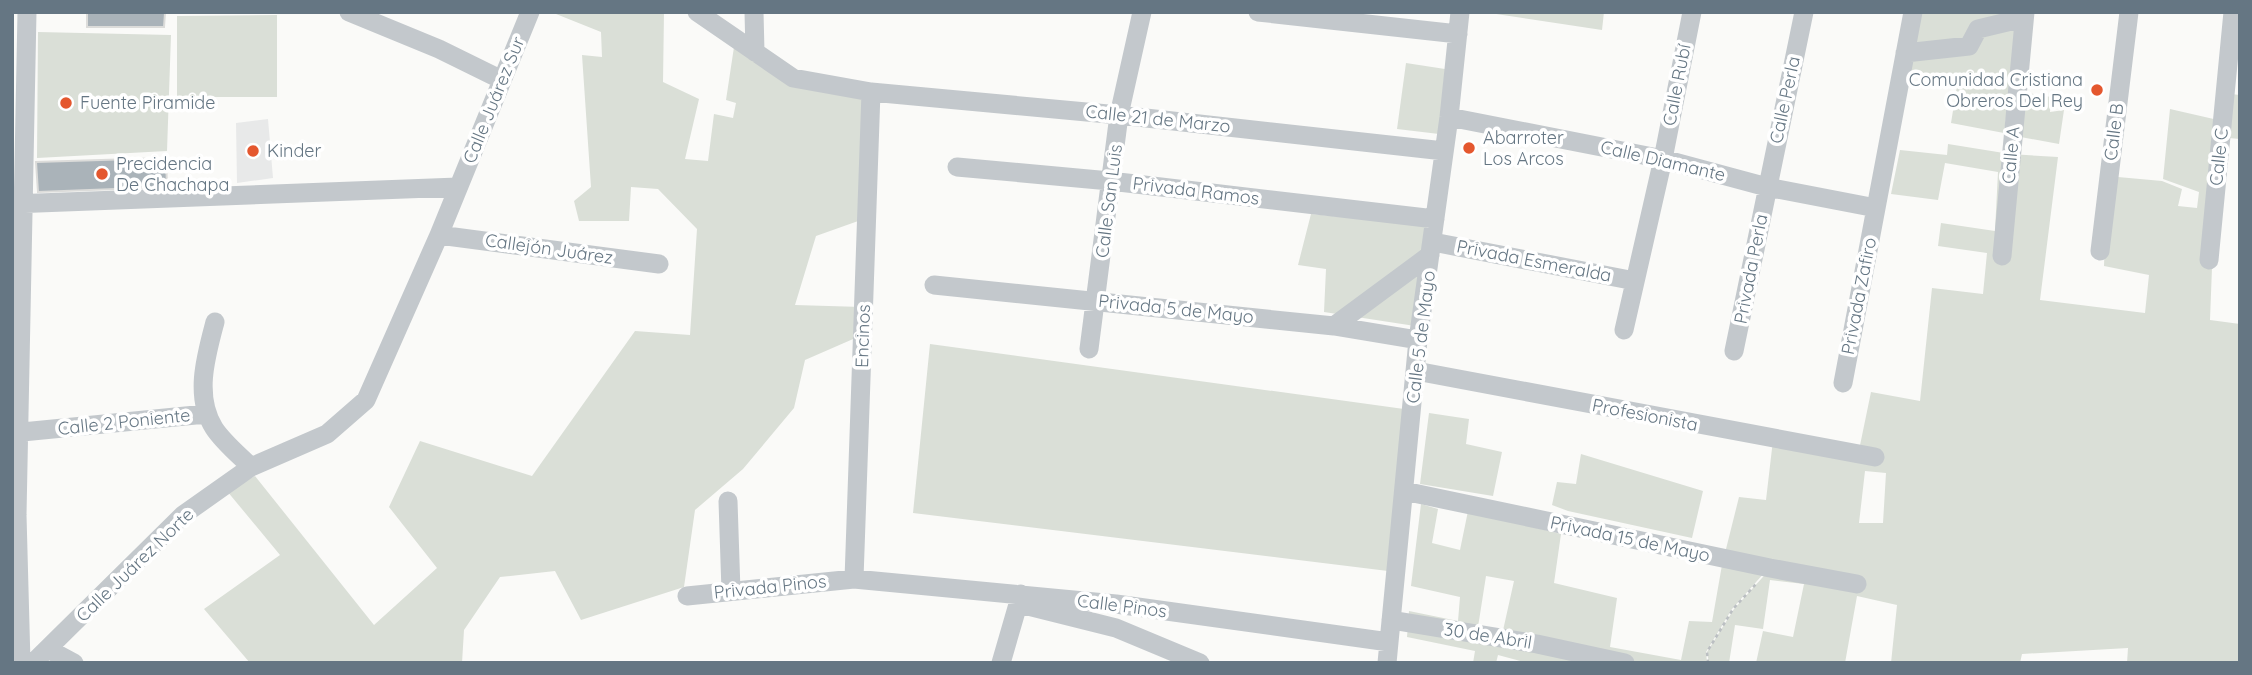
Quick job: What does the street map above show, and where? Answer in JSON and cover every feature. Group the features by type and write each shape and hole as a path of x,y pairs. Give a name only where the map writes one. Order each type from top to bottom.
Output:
{"street":[{"path":"21,663 16,432 17,204 27,12"},
{"path":"349,12 439,49 502,80"},
{"name":"Calle Juárez Sur","path":"458,187 530,12"},
{"name":"Calle 21 de Marzo","path":"697,12 793,78 872,92 1119,115 1444,151"},
{"path":"754,12 755,52"},
{"name":"Calle San Luis","path":"1089,349 1119,115 1142,12"},
{"path":"1258,12 1458,34"},
{"name":"Calle 5 de Mayo","path":"1387,663 1418,340 1449,117 1460,12"},
{"name":"Calle Rubí","path":"1624,330 1663,159 1692,12"},
{"name":"Calle Perla","path":"1767,187 1804,12"},
{"name":"Privada Zafiro","path":"1843,383 1913,12"},
{"name":"Calle B","path":"2100,251 2129,12"},
{"name":"Calle C","path":"2209,260 2231,126 2233,12"},
{"path":"1905,52 1969,46 1978,29 2025,15"},
{"name":"Calle A","path":"2002,256 2025,15"},
{"name":"Encinos","path":"854,579 872,92"},
{"name":"Calle Diamante","path":"1449,117 1663,159 1767,187 1876,208"},
{"name":"Privada Ramos","path":"957,167 1110,181 1435,219"},
{"path":"17,204 458,187"},
{"name":"Calle Juárez Norte","path":"40,656 183,515 251,467 327,434 366,400 458,187"},
{"name":"Privada Perla","path":"1734,351 1767,187"},
{"name":"Callejón Juárez","path":"439,234 659,264"},
{"path":"1334,326 1432,248"},
{"name":"Privada Esmeralda","path":"1432,248 1635,281"},
{"name":"Privada 5 de Mayo","path":"934,285 1334,326 1418,340"},
{"path":"206,414 203,402 205,357 215,322"},
{"name":"Profesionista","path":"1416,371 1875,457"},
{"name":"Calle 2 Poniente","path":"16,432 206,414 216,430 251,467"},
{"name":"Privada 15 de Mayo","path":"1404,491 1857,584"},
{"path":"728,501 731,591"},
{"name":"Privada Pinos","path":"687,596 854,579"},
{"name":"Calle Pinos","path":"854,579 1020,599 1116,604 1389,642"},
{"path":"1001,663 1020,599 1116,628 1200,663"},
{"name":"30 de Abril","path":"1391,620 1537,644 1625,663"},
{"path":"40,656 74,663"}],"path":[{"path":"1708,663 1707,652 1733,609 1770,568"}],"shaded area":[{"path":"551,12 664,12 663,82 699,99 685,159 708,161 714,114 733,118 736,103 726,100 734,47 868,99 861,220 816,236 795,305 862,307 860,336 805,360 794,408 743,469 695,510 684,587 581,620 555,571 500,577 464,630 462,663 250,663 204,609 280,555 227,491 255,476 374,625 437,568 389,507 420,441 532,476 635,331 690,335 697,229 658,189 631,187 629,221 579,221 574,201 591,187 582,55 602,57 601,32"},
{"path":"1483,12 1604,12 1602,30"},
{"path":"1915,12 2020,12 2004,133 1951,123 1958,80 1903,74"},
{"path":"277,15 277,97 177,97 177,16"},
{"path":"38,32 171,35 167,151 37,158"},
{"path":"1406,63 1445,69 1439,134 1397,129"},
{"path":"2016,91 2051,97 2050,112 2064,110 2059,144 2010,135"},
{"path":"2222,93 2240,95 2240,139 2217,137 2210,320 2240,324 2240,663 2127,663 2128,648 2022,654 2020,663 1891,663 1897,605 1857,596 1845,663 1756,663 1763,631 1793,637 1804,584 1770,580 1763,629 1735,625 1729,663 1709,663 1707,652 1734,609 1771,568 1724,557 1739,497 1766,500 1773,440 1858,455 1871,392 1920,401 1932,288 1983,294 1987,253 1938,246 1941,223 1995,231 1998,172 1945,163 1938,200 1891,194 1900,150 1947,155 1948,144 2010,154 2058,157 2040,300 2145,313 2149,275 2104,266 2106,205 2118,177 2162,181 2182,189 2178,206 2197,208 2199,192 2163,179 2170,109 2218,120","holes":["1865,471 1886,473 1883,523 1859,523"]},
{"name":"Kinder","path":"268,119 273,178 237,183 236,123"},
{"path":"1311,214 1427,225 1415,326 1324,312 1326,269 1298,265"},
{"path":"930,344 1404,409 1388,571 913,513"},
{"path":"1429,413 1469,419 1466,444 1502,452 1493,496 1420,484"},
{"path":"1581,454 1703,491 1692,538 1568,511 1552,505 1557,482 1576,484"},
{"path":"1421,504 1438,509 1432,543 1460,550 1468,511 1561,534 1554,583 1617,598 1610,647 1681,660 1689,621 1712,622 1722,565 1765,572 1732,609 1706,652 1707,663 1528,663 1498,655 1496,663 1473,663 1475,651 1407,637 1409,611 1458,621 1460,597 1411,586","holes":["1486,576 1514,581 1502,635 1478,627"]}],"building":[{"path":"87,13 165,13 164,27 87,27"},
{"name":"Precidencia De Chachapa","path":"166,158 167,187 38,192 36,162"}],"place":[{"name":"Comunidad Cristiana Obreros Del Rey","path":"2097,90"},
{"name":"Fuente Piramide","path":"66,103"},
{"name":"Abarroter Los Arcos","path":"1469,148"},
{"name":"Kinder","path":"253,151"},
{"name":"Precidencia De Chachapa","path":"102,174"}]}
